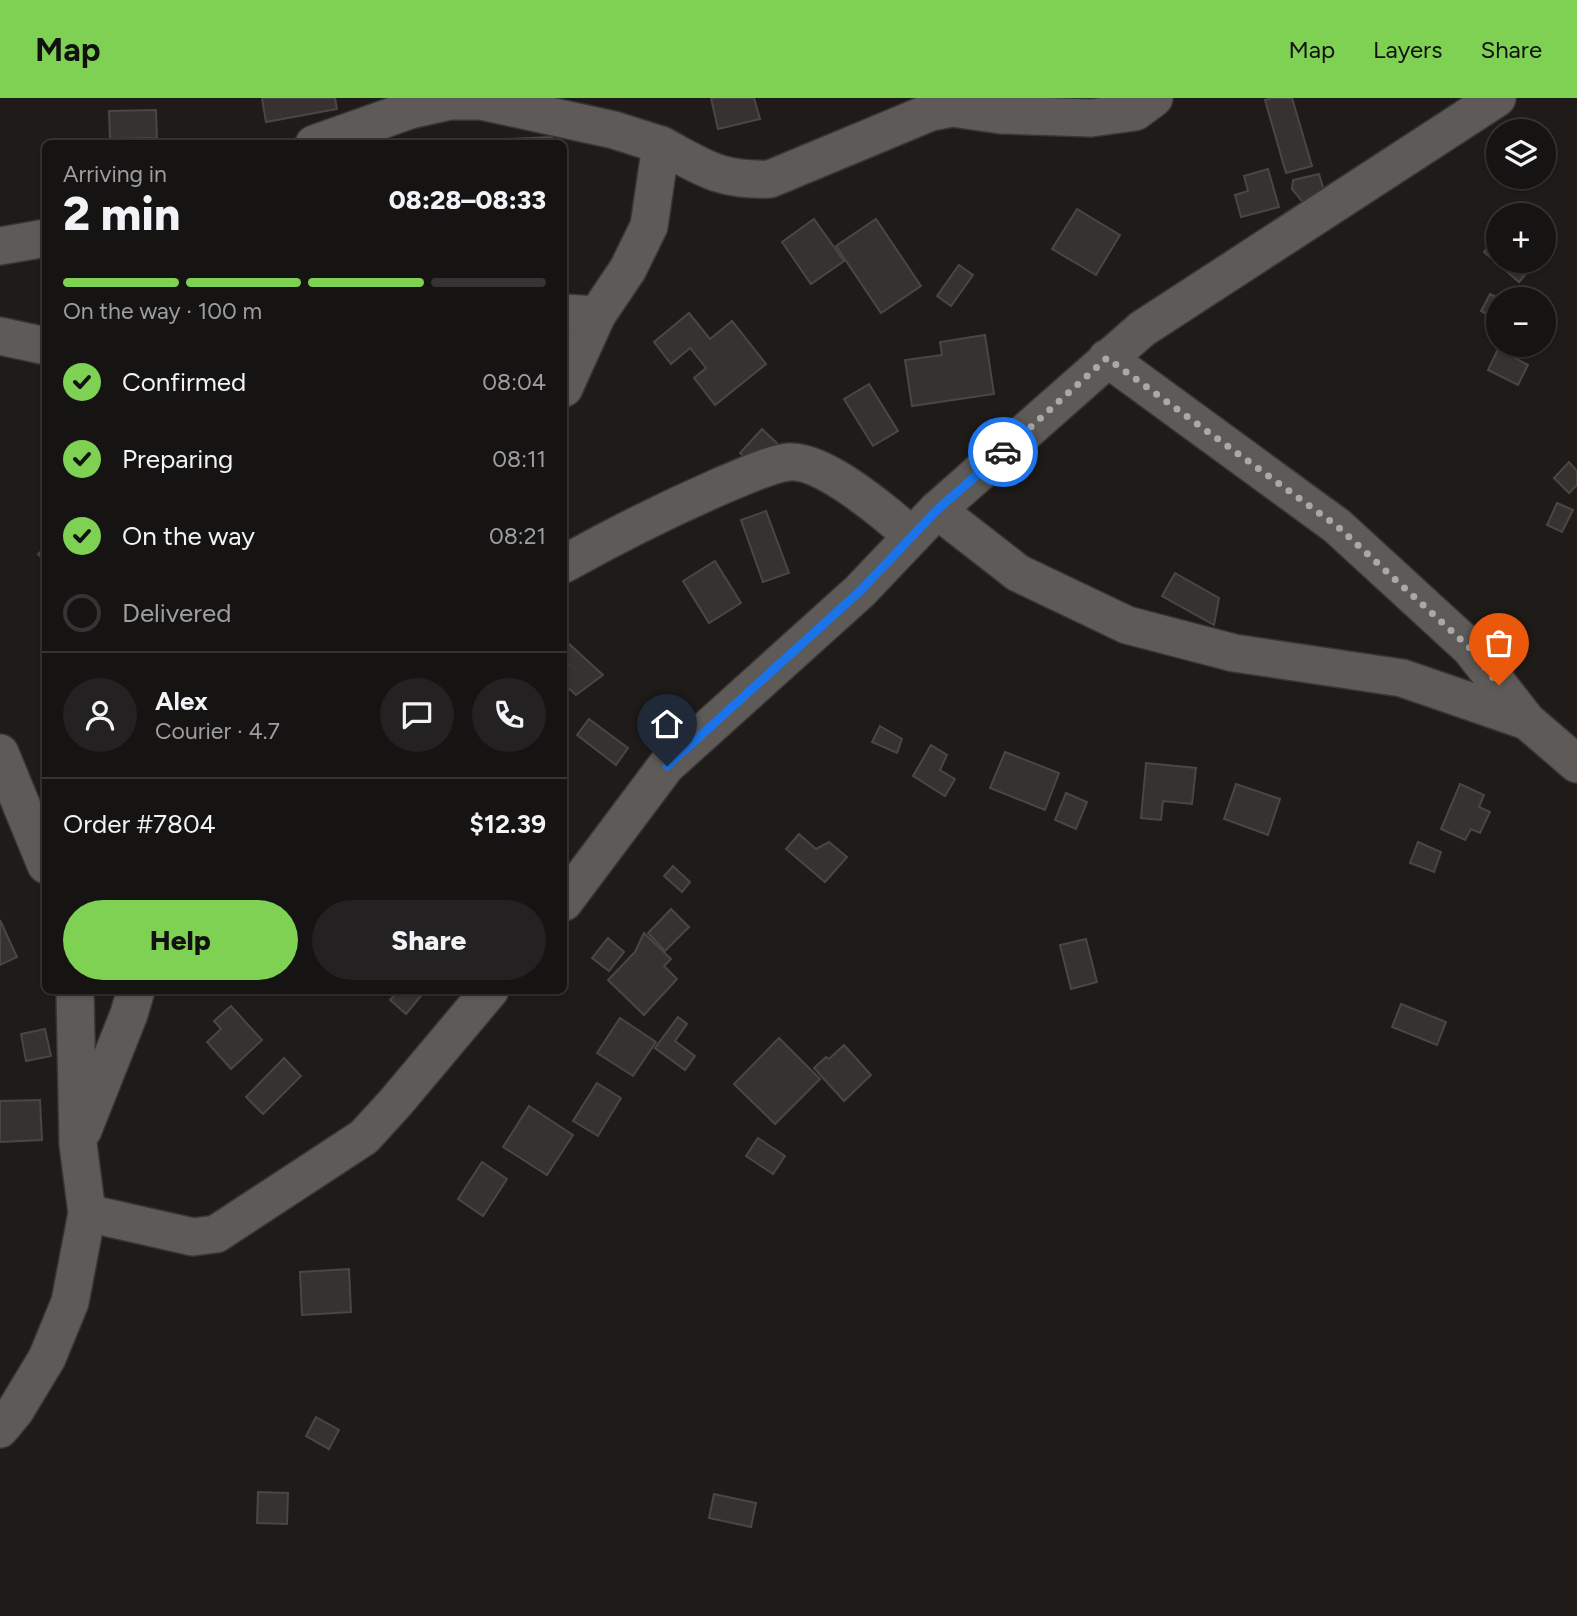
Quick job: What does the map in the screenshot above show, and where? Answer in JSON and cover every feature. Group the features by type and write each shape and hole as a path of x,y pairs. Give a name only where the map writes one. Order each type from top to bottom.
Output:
{"street":[{"path":"323,140 407,104 481,101 614,130 661,145 711,173 741,180 770,179 932,113 952,108 1001,115 1091,118 1135,111 1154,98"},
{"path":"567,898 667,766 860,591 937,510 1107,358 1142,329 1497,98"},
{"path":"567,374 580,314 628,269 649,226 661,145"},
{"path":"0,246 42,239"},
{"path":"0,336 42,345"},
{"path":"1107,358 1337,526 1470,648 1527,721 1577,764"},
{"path":"567,562 688,500 789,462 808,465 825,472 862,495 912,536"},
{"path":"937,510 1018,573 1127,625 1234,653 1402,678 1527,721"},
{"path":"0,753 42,855"},
{"path":"0,1429 15,1412 47,1358 70,1302 87,1213 78,1144 75,994"},
{"path":"78,1144 130,1014 135,994"},
{"path":"87,1213 193,1237 216,1234 364,1137 487,994"}],"building":[{"path":"262,98 335,98 337,109 266,122"},
{"path":"711,98 754,98 760,119 718,129"},
{"path":"1292,98 1312,166 1286,173 1265,100"},
{"path":"156,110 157,138 110,139 109,111"},
{"path":"552,137 552,140 483,140"},
{"path":"1268,169 1279,207 1241,217 1235,195 1248,191 1244,176"},
{"path":"1319,174 1324,191 1306,206 1292,189 1293,180"},
{"path":"1077,209 1120,235 1096,275 1052,249"},
{"path":"814,219 844,261 811,284 782,242"},
{"path":"876,219 921,286 881,313 836,246"},
{"path":"959,265 973,275 951,306 937,296"},
{"path":"1508,273 1527,273 1519,282"},
{"path":"689,313 710,339 732,321 766,364 715,405 694,378 706,368 690,348 671,364 654,342"},
{"path":"985,335 994,394 912,406 905,360 942,355 940,342"},
{"path":"1494,357 1513,357 1528,365 1518,385 1488,370"},
{"path":"869,384 898,431 873,446 844,399"},
{"path":"762,429 779,445 757,468 740,453"},
{"path":"1569,462 1577,471 1577,485 1569,493 1554,478"},
{"path":"1557,503 1573,510 1562,532 1547,525"},
{"path":"766,511 789,573 763,582 741,520"},
{"path":"715,561 741,603 709,623 683,581"},
{"path":"1175,573 1219,598 1214,625 1162,596"},
{"path":"567,642 603,675 576,695 567,687"},
{"path":"589,719 628,748 616,765 577,735"},
{"path":"880,726 902,739 897,753 872,742"},
{"path":"931,745 947,755 940,770 955,779 945,796 913,776"},
{"path":"1005,752 1059,773 1045,810 990,788"},
{"path":"1146,763 1196,768 1192,804 1163,801 1161,820 1141,818"},
{"path":"1236,784 1280,799 1268,835 1224,819"},
{"path":"1460,784 1484,795 1479,807 1490,812 1480,833 1471,829 1465,840 1441,829"},
{"path":"1066,793 1087,802 1076,829 1055,820"},
{"path":"799,834 816,849 829,842 847,857 825,882 786,849"},
{"path":"1418,842 1441,852 1434,872 1410,863"},
{"path":"673,866 690,882 682,892 664,876"},
{"path":"671,909 689,927 665,951 648,933"},
{"path":"0,920 17,957 0,965"},
{"path":"644,933 671,959 664,966 677,979 644,1015 608,980 635,952"},
{"path":"608,938 624,952 609,971 592,958"},
{"path":"1086,939 1097,982 1071,989 1060,945"},
{"path":"395,994 423,994 406,1014 390,1000"},
{"path":"1401,1004 1446,1022 1437,1045 1392,1027"},
{"path":"231,1006 262,1040 231,1069 207,1042 221,1029 214,1021"},
{"path":"678,1017 687,1024 675,1041 695,1056 685,1070 655,1048"},
{"path":"620,1018 656,1042 633,1076 597,1053"},
{"path":"45,1029 51,1056 26,1061 21,1034"},
{"path":"779,1038 820,1079 775,1124 734,1084"},
{"path":"844,1045 871,1075 844,1101 814,1068"},
{"path":"284,1058 301,1076 263,1114 246,1097"},
{"path":"597,1083 621,1098 598,1136 573,1121"},
{"path":"40,1100 42,1140 0,1142 0,1101"},
{"path":"529,1106 573,1135 547,1175 503,1147"},
{"path":"758,1138 785,1156 773,1174 746,1156"},
{"path":"482,1162 507,1179 483,1216 458,1199"},
{"path":"349,1269 351,1312 302,1315 300,1272"},
{"path":"316,1417 339,1430 329,1449 306,1436"},
{"path":"258,1492 288,1493 287,1524 257,1523"},
{"path":"714,1494 756,1503 751,1527 709,1518"}],"way so far":[{"path":"1003,452 1107,358 1337,526 1470,648 1499,685"}],"route":[{"path":"667,766 860,591 937,510 1003,452"}]}
